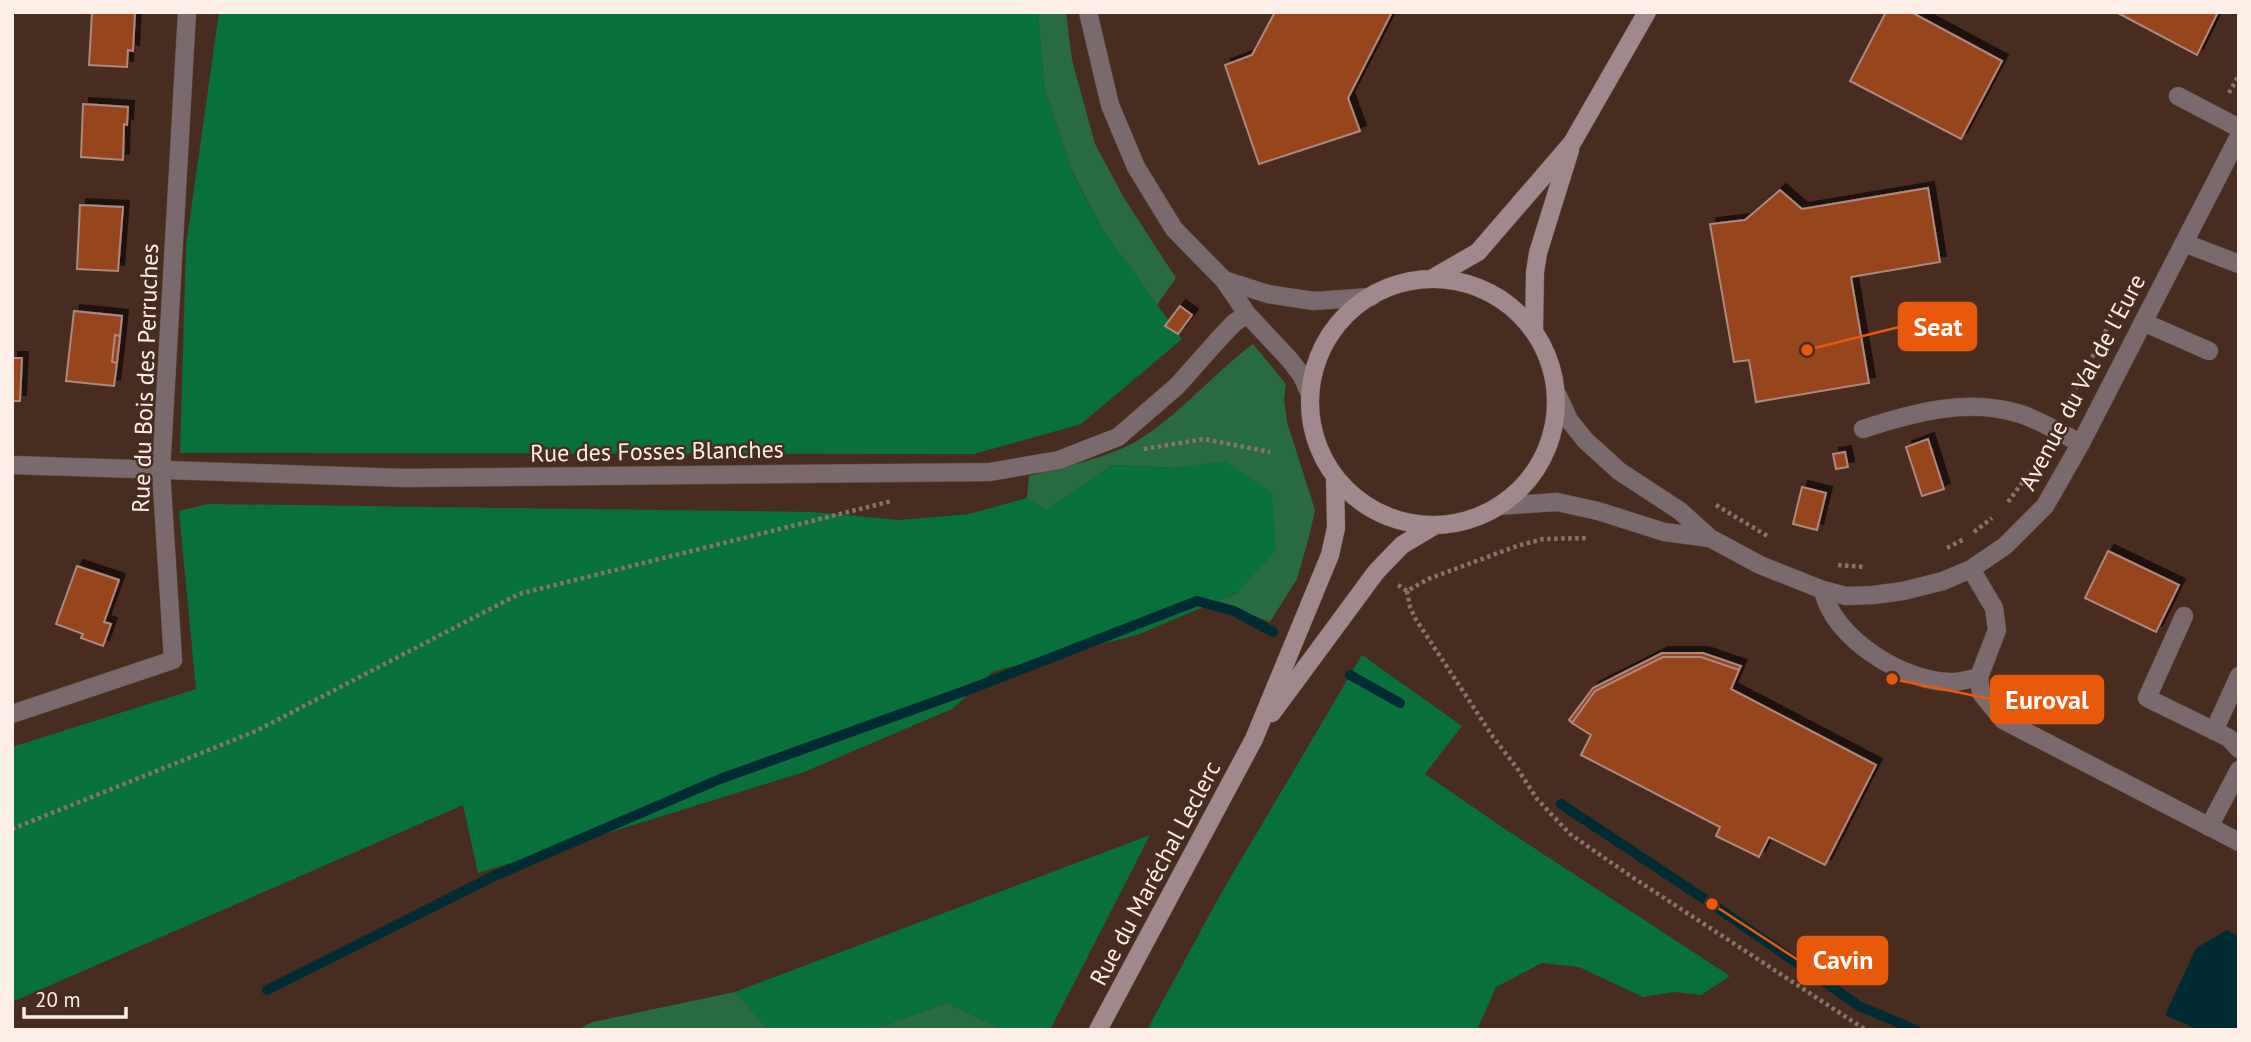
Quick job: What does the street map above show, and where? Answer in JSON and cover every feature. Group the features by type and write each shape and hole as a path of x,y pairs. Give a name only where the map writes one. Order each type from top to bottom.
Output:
{"main road":[{"path":"1431,279 1478,252 1572,144 1647,12"},
{"path":"1534,332 1538,253 1572,144"},
{"path":"1424,278 1431,279 1463,282 1499,297 1529,323 1549,357 1558,396 1553,435 1537,471 1510,500 1476,519 1434,526 1392,519 1355,499 1327,467 1311,427 1310,394 1310,385 1324,344 1350,310 1386,288 1424,278"},
{"name":"Rue du Maréchal Leclerc","path":"1098,1030 1254,739 1330,555 1336,528 1335,476"},
{"name":"Rue du Maréchal Leclerc","path":"1254,739 1376,572 1402,545 1434,526"}],"street":[{"name":"Rue du Bois des Perruches","path":"12,714 173,660 161,471 187,12"},
{"path":"1088,12 1110,105 1136,167 1174,229 1224,280 1263,334 1290,359 1310,394"},
{"path":"2178,96 2239,128"},
{"name":"Avenue du Val de l'Eure","path":"1558,396 1569,419 1585,440 1619,471 1680,511 1710,538 1760,565 1846,596 1903,591 1943,581 1971,569 2005,545 2045,506 2081,443 2239,136"},
{"path":"2184,243 2239,264"},
{"path":"1224,280 1268,294 1314,301 1371,297"},
{"name":"Rue des Fosses Blanches","path":"12,465 404,478 990,472 1059,460 1118,437 1177,386 1234,323 1247,314"},
{"path":"2143,322 2209,351"},
{"path":"1863,429 1912,414 1970,405 2018,413 2081,443"},
{"name":"Avenue du Val de l'Eure","path":"1498,506 1557,502 1664,532 1710,538"},
{"path":"1971,569 1994,608 1997,630 1979,677 1981,693 2003,720 2239,842"},
{"path":"1824,590 1841,628 1880,661 1926,678 1952,682 1979,677"},
{"path":"2184,616 2147,698 2229,738 2239,749"},
{"path":"2214,731 2239,676"},
{"path":"2209,827 2239,770"}],"path":[{"path":"1142,449 1204,439 1270,452"},
{"path":"12,829 256,731 519,594 894,501"},
{"path":"1407,591 1428,579 1517,546 1543,539 1589,538"},
{"path":"1390,580 1407,591 1410,607 1416,618 1493,737 1537,799 1570,834 1866,1030"}],"green space":[{"path":"219,12 1038,12 1044,87 1072,172 1104,232 1182,339 1081,424 974,454 180,453 186,246"},
{"path":"1038,12 1066,12 1072,60 1095,144 1124,198 1176,278 1157,305 1104,232 1071,169 1044,87"},
{"path":"1253,344 1286,384 1284,400 1287,422 1315,510 1297,579 1270,622 1217,601 1238,593 1224,462 1176,468 1112,465 1046,510 1027,498 1029,476 1090,460 1133,443 1174,414"},
{"path":"1224,461 1272,493 1276,551 1237,593 1137,635 994,671 952,709 804,772 478,873 463,805 12,1002 12,747 196,689 179,511 208,504 812,512 899,520 969,514 1027,498 1046,510 1112,465 1176,468"},
{"path":"1362,655 1462,726 1425,774 1730,976 1701,995 1674,992 1643,997 1579,967 1542,963 1496,987 1477,1030 1147,1030 1219,897"},
{"path":"1150,835 1050,1030 995,1030 996,1026 947,1003 872,1030 769,1030 735,992"},
{"path":"735,992 769,1030 577,1030 593,1022"},
{"path":"947,1003 996,1026 995,1030 872,1030"}],"water":[{"path":"2227,930 2239,936 2239,1030 2198,1030 2165,1015 2196,948"}],"building":[{"path":"92,12 135,12 133,51 128,50 127,67 89,65"},
{"path":"1275,12 1392,12 1348,98 1360,131 1259,164 1225,65 1252,55"},
{"path":"1886,12 1911,12 2002,61 1961,139 1850,81"},
{"path":"2116,12 2218,12 2197,55"},
{"path":"83,104 128,107 127,125 124,124 123,160 81,157"},
{"path":"1928,188 1940,262 1851,277 1869,383 1756,402 1749,360 1734,362 1710,224 1745,220 1780,190 1802,209"},
{"path":"80,205 123,207 118,271 77,269"},
{"path":"1180,306 1192,315 1178,334 1165,326"},
{"path":"74,311 122,316 120,336 115,335 112,362 117,363 114,386 66,381"},
{"path":"115,335 120,336 117,363 112,362"},
{"path":"12,358 22,358 20,401 12,401"},
{"path":"1928,439 1944,489 1922,496 1906,447"},
{"path":"1845,452 1848,467 1836,469 1833,454"},
{"path":"1802,487 1826,493 1817,530 1793,524"},
{"path":"2108,551 2179,585 2156,632 2085,598"},
{"path":"77,566 119,580 104,622 111,624 103,646 81,638 83,634 56,624"},
{"path":"1662,653 1703,653 1741,666 1739,670 1701,657 1663,657 1595,691 1572,723 1569,720 1593,688"},
{"path":"1663,657 1701,657 1739,670 1731,689 1876,765 1825,865 1769,837 1759,857 1716,836 1720,827 1581,755 1591,735 1572,723 1595,691"}],"waterway":[{"path":"267,990 492,877 720,779 973,688 1197,601 1234,611 1273,632"},
{"path":"1350,675 1400,703"},
{"path":"1561,804 1859,1006 1916,1030"}],"place":[{"name":"Seat","path":"1807,350"},
{"name":"Euroval","path":"1892,679"},
{"name":"Cavin","path":"1712,904"}]}
